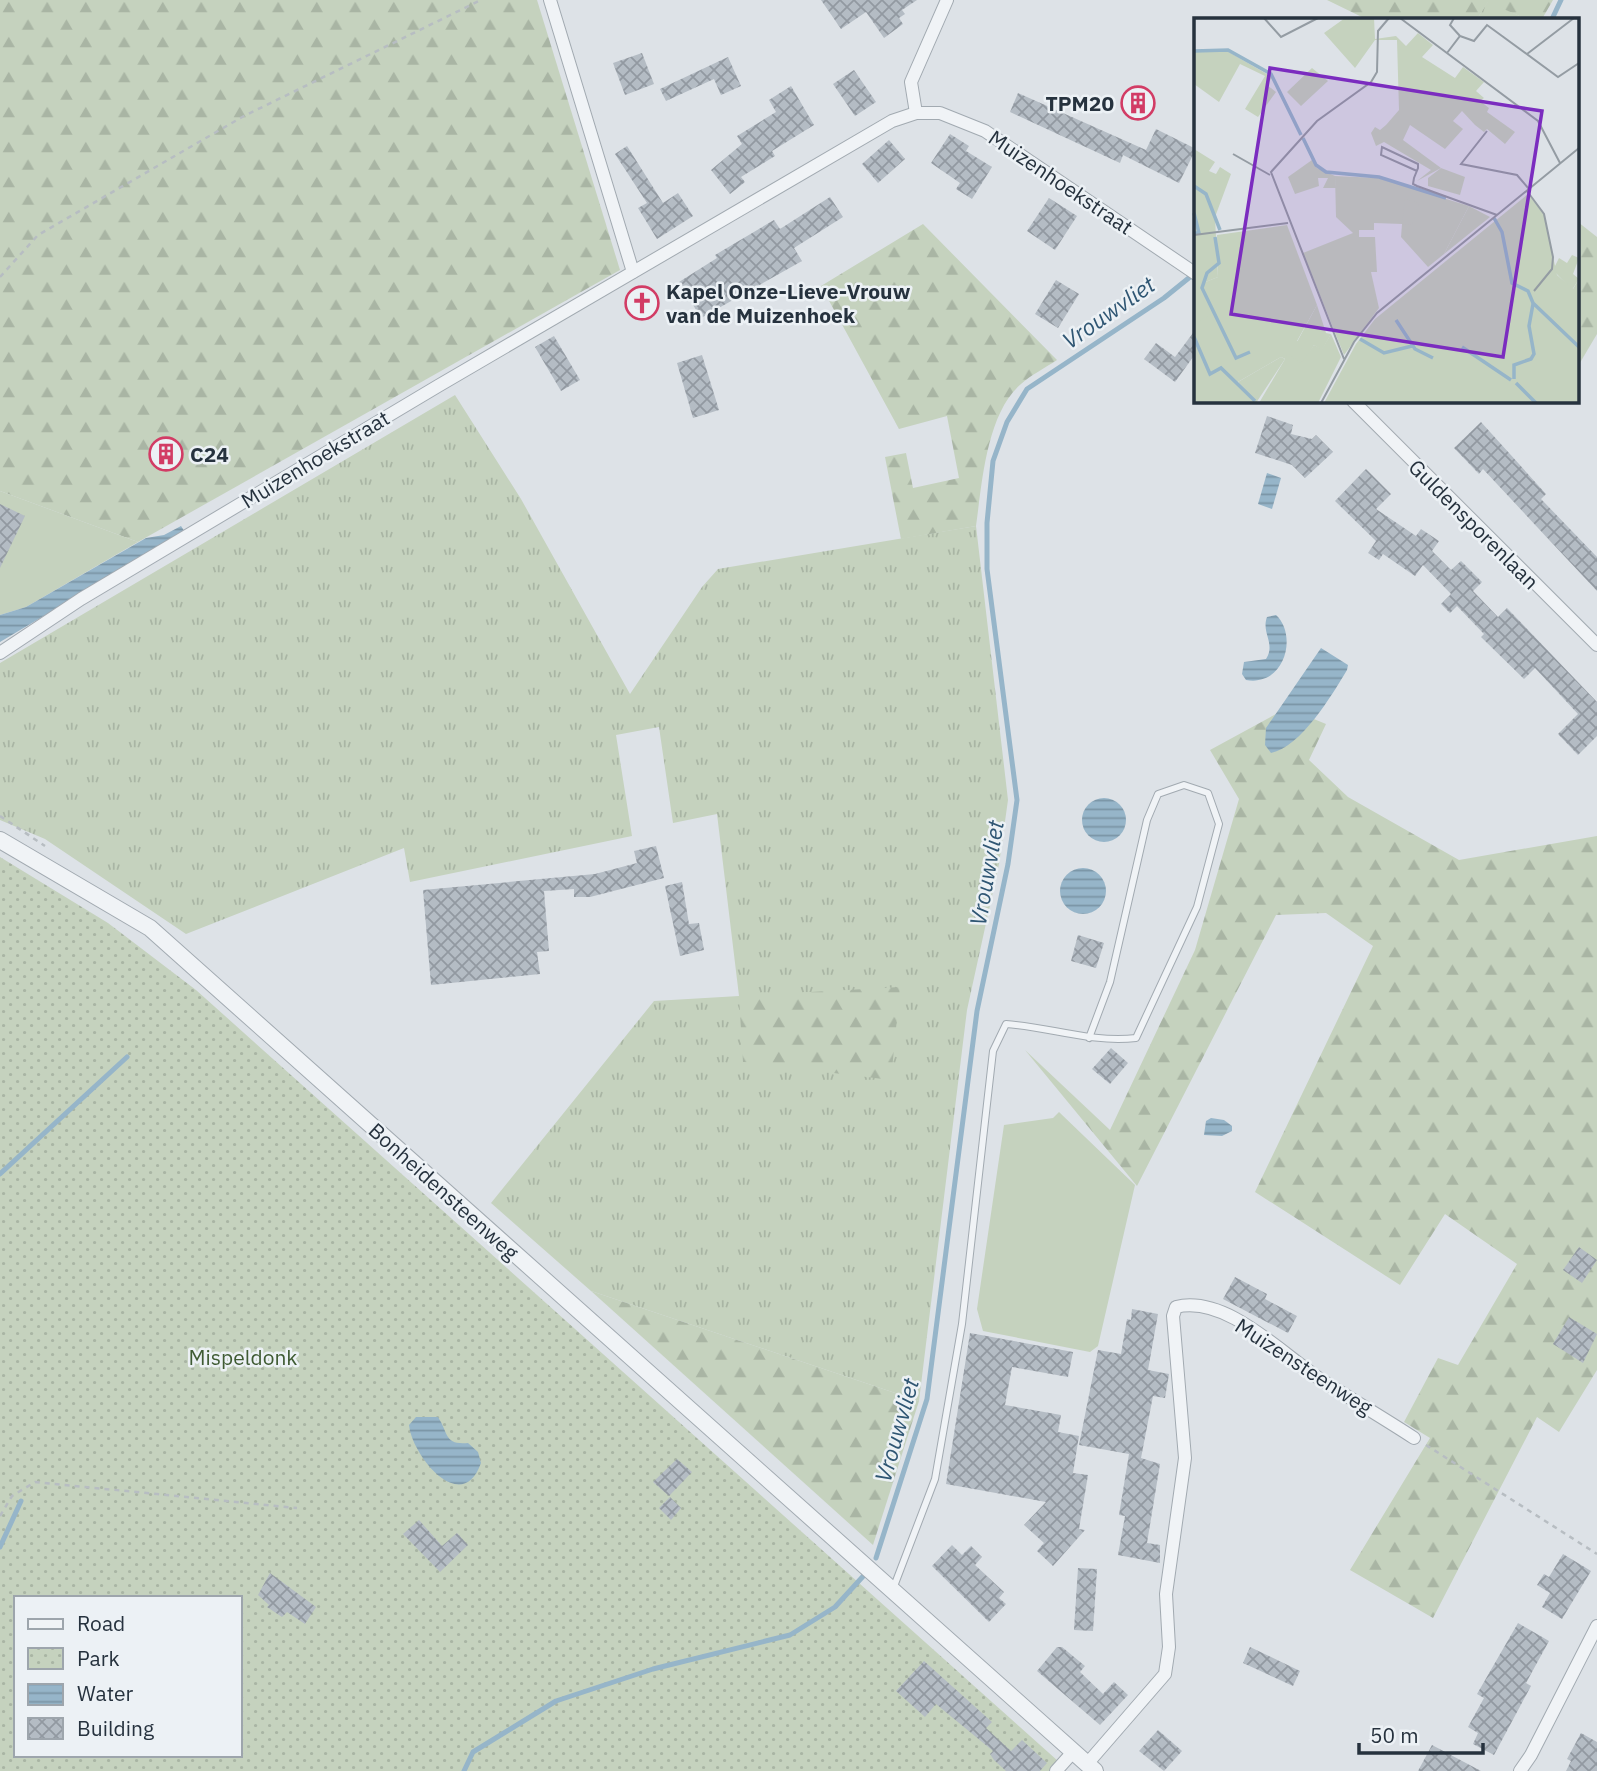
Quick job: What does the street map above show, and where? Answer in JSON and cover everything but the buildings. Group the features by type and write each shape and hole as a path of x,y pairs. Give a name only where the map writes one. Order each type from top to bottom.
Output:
{"street":[{"path":"551,0 633,272"},
{"path":"916,113 911,82 947,0"},
{"name":"Muizenhoekstraat","path":"0,653 93,592 633,272 892,121 916,113 940,113 956,117 1011,146 1194,273"},
{"name":"Guldensporenlaan","path":"1354,402 1597,645"},
{"name":"Bonheidensteenweg","path":"0,840 150,929 869,1569"},
{"name":"Muizensteenweg","path":"869,1569 1091,1768 1165,1674 1169,1647 1167,1583 1185,1458 1174,1316 1176,1307 1194,1303 1217,1311 1278,1345 1316,1376 1414,1438"},
{"path":"1520,1771 1531,1755 1597,1626"},
{"path":"1056,1771 1073,1752"}],"lane":[{"path":"887,1585 935,1479 962,1324 993,1051 1006,1024 1044,1026 1089,1038 1112,1041 1136,1038 1198,907 1219,824 1208,793 1184,785 1158,794 1147,820 1110,982 1089,1038"}],"path":[{"path":"0,277 38,235 232,122 481,0"},
{"path":"1414,1438 1597,1554"},
{"path":"0,1516 12,1496 35,1482 297,1508"}],"green space":[{"path":"0,0 537,0 620,270 138,542 0,491"},
{"path":"1327,0 1553,0 1543,18 1524,18 1488,2 1478,18 1364,18"},
{"path":"1488,1 1524,18 1478,18"},
{"path":"923,224 1057,360 1021,384 1000,413 988,450 976,526 901,539 885,457 906,453 913,488 959,478 947,416 899,429 821,286"},
{"path":"1580,224 1597,237 1597,334 1580,363"},
{"path":"455,395 521,499 630,694 702,587 718,569 976,526 1008,800 999,864 967,1010 919,1401 591,1291 491,1203 654,1001 739,996 717,814 673,823 659,727 616,735 632,836 410,882 404,848 186,934 45,839 0,820 0,663"},
{"path":"0,491 138,542 26,607 0,615"},
{"path":"1287,708 1326,724 1309,760 1348,797 1459,860 1597,836 1597,1370 1559,1432 1537,1417 1433,1618 1350,1570 1430,1438 1404,1422 1438,1358 1458,1365 1517,1264 1445,1214 1400,1285 1255,1192 1373,946 1326,913 1276,915 1137,1186 1025,1050 1110,1130 1195,950 1239,799 1210,750"},
{"name":"Mispeldonk","path":"0,857 108,923 196,990 1058,1761 1050,1771 0,1771"},
{"path":"900,987 891,1080 743,1062 739,996"},
{"path":"1059,1112 1135,1185 1098,1346 1090,1352 983,1331 977,1309 1004,1125 1053,1118"},
{"path":"591,1291 919,1401 873,1545"}],"water":[{"path":"1267,473 1281,478 1272,509 1258,504"},
{"path":"181,526 185,532 0,642 0,615 26,607 146,538 164,535"},
{"path":"1276,615 1283,624 1286,635 1284,658 1270,676 1259,680 1246,680 1242,674 1244,662 1266,659 1269,654 1267,617"},
{"path":"1321,648 1348,665 1347,670 1315,719 1293,741 1271,753 1265,745 1266,728"},
{"path":"1104,798 1120,804 1126,820 1120,836 1104,842 1088,836 1082,820 1088,804"},
{"path":"1083,868 1099,875 1106,891 1099,907 1083,914 1067,907 1060,891 1067,875"},
{"path":"1211,1118 1224,1120 1232,1126 1232,1131 1222,1136 1204,1135 1206,1121"},
{"path":"416,1417 438,1417 451,1440 468,1443 478,1452 481,1463 473,1478 462,1484 451,1483 428,1465 412,1438 409,1425"}],"waterway":[{"name":"Vrouwvliet","path":"1552,18 1561,0"},
{"name":"Vrouwvliet","path":"876,1558 927,1399 977,1011 1008,864 1017,800 987,569 987,523 993,461 1007,422 1027,389 1164,298 1190,277"},
{"path":"0,1174 127,1057"},
{"path":"0,1547 21,1501"},
{"name":"Vrouwvliet","path":"464,1771 473,1752 556,1701 653,1669 790,1635 835,1607 867,1572"}],"place":[{"name":"TPM20","path":"1138,103"},
{"name":"Kapel Onze-Lieve-Vrouw van de Muizenhoek","path":"642,303"},
{"name":"C24","path":"166,454"}]}
